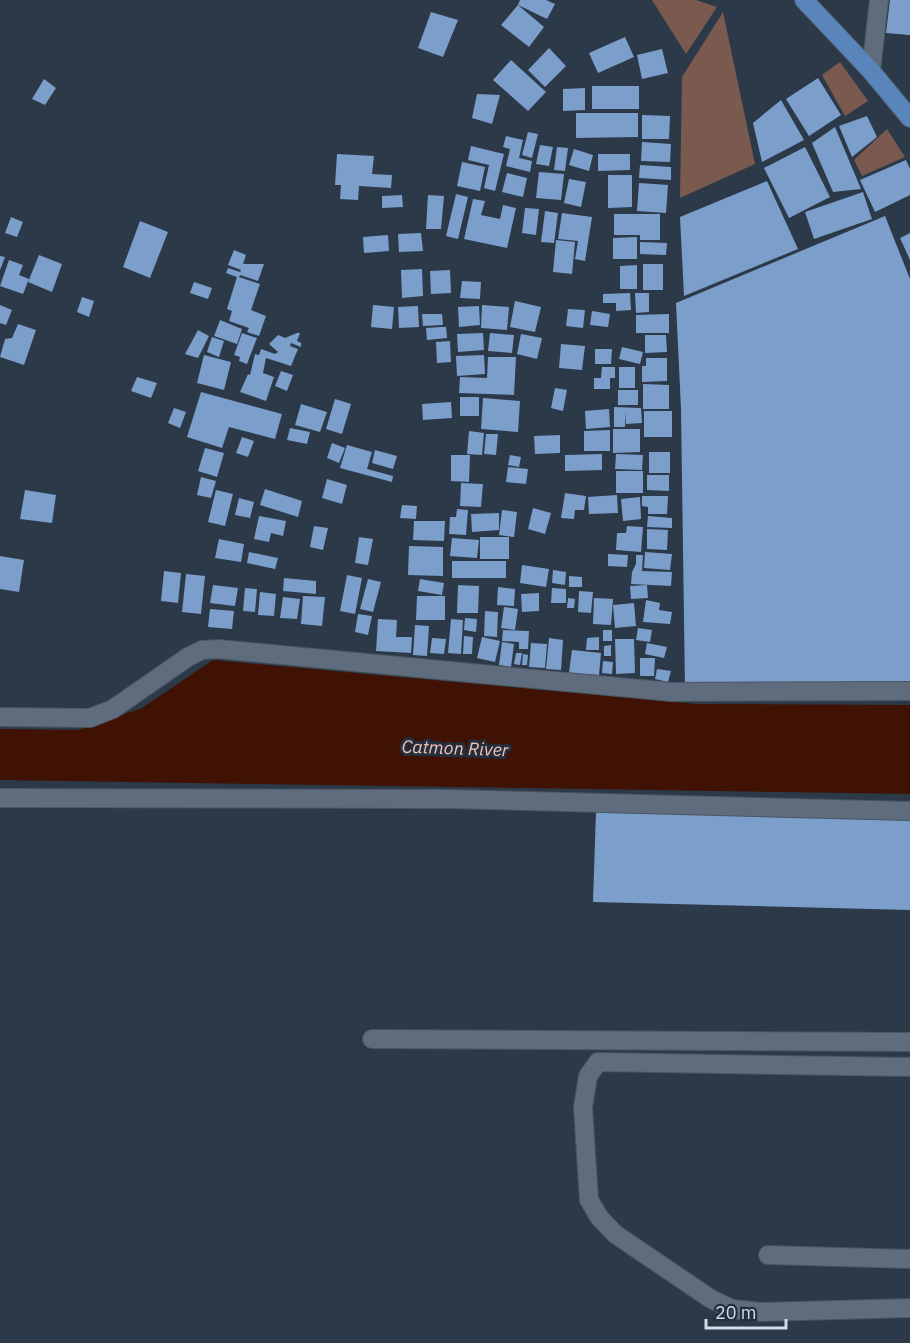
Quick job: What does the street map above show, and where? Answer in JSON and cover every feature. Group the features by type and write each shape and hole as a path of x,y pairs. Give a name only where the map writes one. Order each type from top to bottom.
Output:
{"main road":[{"path":"804,0 871,71 910,118"}],"street":[{"path":"871,71 879,0"},
{"path":"0,717 90,718 113,709 188,657 202,650 218,649 672,692 910,691"},
{"path":"0,798 461,800 910,810"},
{"path":"372,1039 910,1042"},
{"path":"910,1067 598,1062 588,1076 583,1107 589,1200 599,1217 615,1234 711,1299 732,1309 761,1312 910,1308"},
{"path":"768,1255 910,1259"}],"shaded area":[{"path":"652,0 696,0 717,7 686,54"},
{"path":"723,12 755,164 680,198 682,77"},
{"path":"840,62 868,101 845,116 822,75"},
{"path":"887,129 905,157 862,176 854,160"}],"water":[{"name":"Catmon River","path":"213,660 697,704 910,705 910,794 0,780 0,729 79,730 142,708"}],"building":[{"path":"520,0 546,0 555,4 547,19 518,5"},
{"path":"890,0 910,0 910,35 886,33"},
{"path":"518,5 544,27 529,47 501,25"},
{"path":"431,12 458,20 443,57 418,48"},
{"path":"625,37 634,57 598,73 589,53"},
{"path":"549,48 566,66 545,87 528,70"},
{"path":"662,49 668,73 642,79 637,55"},
{"path":"511,60 546,92 528,111 493,80"},
{"path":"818,78 841,115 809,136 786,99"},
{"path":"44,79 56,88 45,105 32,99"},
{"path":"592,86 639,86 639,109 592,109"},
{"path":"585,88 585,110 563,111 563,89"},
{"path":"477,94 500,95 492,124 472,118"},
{"path":"781,100 804,140 762,162 753,123"},
{"path":"576,113 638,113 638,137 576,138"},
{"path":"642,115 670,116 669,139 642,139"},
{"path":"867,116 877,137 852,157 839,126"},
{"path":"835,127 861,189 833,192 812,143"},
{"path":"528,132 538,134 532,158 522,155"},
{"path":"506,136 523,140 519,158 532,161 530,172 506,166 510,149 503,147"},
{"path":"642,142 671,144 670,162 641,161"},
{"path":"540,145 553,147 549,166 536,164"},
{"path":"471,146 504,154 495,191 484,188 489,165 468,160"},
{"path":"557,147 568,148 565,171 554,170"},
{"path":"805,147 830,197 789,218 764,168"},
{"path":"574,149 593,155 589,171 569,165"},
{"path":"337,154 374,156 372,174 392,175 391,188 359,186 358,200 340,199 341,185 335,185"},
{"path":"598,154 630,154 630,170 598,171"},
{"path":"906,160 910,169 910,195 875,212 860,180"},
{"path":"462,162 485,167 480,191 457,186"},
{"path":"640,165 671,167 671,180 639,178"},
{"path":"539,172 564,174 561,200 536,198"},
{"path":"507,173 527,178 523,197 502,192"},
{"path":"608,175 632,175 632,207 608,208"},
{"path":"569,179 586,182 581,207 564,203"},
{"path":"767,181 798,249 684,296 680,217"},
{"path":"639,183 668,185 666,213 637,211"},
{"path":"863,192 872,219 814,239 805,212"},
{"path":"456,194 468,197 458,239 446,236"},
{"path":"402,195 403,207 382,208 382,196"},
{"path":"428,195 444,196 441,229 426,229"},
{"path":"473,199 485,201 481,215 500,219 503,205 516,208 507,248 464,239"},
{"path":"525,208 539,209 536,235 522,233"},
{"path":"545,211 558,213 554,243 541,242"},
{"path":"562,213 592,217 585,261 575,259 578,241 558,239"},
{"path":"614,214 660,214 660,240 640,240 640,235 614,235"},
{"path":"885,216 910,279 910,683 685,689 681,409 676,303"},
{"path":"11,217 23,222 17,237 5,233"},
{"path":"140,221 168,232 150,278 123,267"},
{"path":"421,233 423,251 399,252 398,234"},
{"path":"910,233 910,260 900,238"},
{"path":"388,235 389,251 364,253 363,237"},
{"path":"637,237 637,259 613,259 613,238"},
{"path":"556,240 575,242 572,274 553,272"},
{"path":"640,242 667,243 666,255 640,254"},
{"path":"234,250 246,255 243,264 264,264 258,281 240,275 239,277 260,284 251,310 266,316 259,336 247,332 249,328 229,321 232,311 227,309 237,277 226,273 228,268 240,272 241,270 228,265"},
{"path":"39,255 62,264 52,292 28,282"},
{"path":"0,256 5,257 0,270"},
{"path":"9,260 23,265 19,275 29,279 23,294 0,286"},
{"path":"643,264 663,264 663,290 643,290"},
{"path":"637,265 637,289 620,289 620,266"},
{"path":"422,269 423,296 402,298 401,270"},
{"path":"450,270 451,293 431,294 430,271"},
{"path":"462,281 481,282 480,299 460,298"},
{"path":"194,282 212,288 208,299 190,293"},
{"path":"630,293 631,310 616,311 616,303 603,303 603,294"},
{"path":"635,293 649,293 649,312 636,313"},
{"path":"82,297 94,301 89,317 77,312"},
{"path":"515,301 541,307 535,332 510,327"},
{"path":"0,305 12,310 6,325 0,323"},
{"path":"373,305 394,307 392,329 371,327"},
{"path":"482,305 509,307 507,330 481,328"},
{"path":"418,306 419,327 399,328 398,307"},
{"path":"479,306 480,325 459,327 458,307"},
{"path":"568,309 585,310 583,328 566,326"},
{"path":"592,311 610,314 608,327 590,325"},
{"path":"422,314 442,314 443,325 423,326"},
{"path":"669,314 669,333 636,333 636,315"},
{"path":"220,320 242,329 237,344 214,336"},
{"path":"18,324 36,330 24,365 0,357 5,339 12,338"},
{"path":"446,327 447,338 427,340 426,328"},
{"path":"198,330 209,336 198,358 185,354"},
{"path":"242,333 257,338 247,364 239,361 240,357 234,355"},
{"path":"300,333 297,341 301,343 301,347 291,343 290,346 298,349 291,366 266,358 263,373 274,377 266,401 240,392 248,374 250,375 255,354 259,355 261,349 275,354 278,352 269,344 278,335 285,338"},
{"path":"483,333 484,350 458,352 457,334"},
{"path":"490,333 514,335 512,353 488,351"},
{"path":"521,334 542,338 537,359 517,354"},
{"path":"645,335 666,335 667,352 645,353"},
{"path":"212,337 224,341 219,357 207,352"},
{"path":"450,341 451,362 437,363 436,342"},
{"path":"561,344 585,346 582,370 559,368"},
{"path":"622,347 643,352 640,364 619,359"},
{"path":"595,349 612,349 611,364 595,364"},
{"path":"204,355 231,362 224,390 197,383"},
{"path":"484,355 485,374 457,376 456,356"},
{"path":"488,357 516,357 514,395 459,393 460,377 487,378"},
{"path":"646,358 667,358 667,381 642,382 642,366 646,366"},
{"path":"602,367 615,367 615,378 610,378 610,389 594,389 594,378 601,378"},
{"path":"619,367 635,367 635,388 619,388"},
{"path":"281,371 293,375 287,391 275,386"},
{"path":"137,377 157,383 151,398 131,391"},
{"path":"643,384 669,385 669,409 643,409"},
{"path":"555,388 567,390 563,411 551,408"},
{"path":"618,390 638,390 638,405 618,405"},
{"path":"201,392 282,414 275,439 229,427 222,448 187,437"},
{"path":"460,397 479,397 479,416 460,416"},
{"path":"483,398 520,401 518,432 481,429"},
{"path":"335,399 351,404 342,434 326,429"},
{"path":"451,402 452,418 423,420 422,404"},
{"path":"301,404 327,412 320,432 295,425"},
{"path":"614,407 641,408 642,423 626,424 626,412 625,427 614,427"},
{"path":"174,408 186,412 180,428 168,423"},
{"path":"609,409 610,427 586,429 585,411"},
{"path":"644,411 672,411 672,437 644,437"},
{"path":"290,428 310,432 307,444 287,440"},
{"path":"613,429 640,429 640,452 613,453"},
{"path":"610,430 610,451 584,451 584,431"},
{"path":"469,431 484,433 482,455 467,454"},
{"path":"486,434 498,434 496,455 484,454"},
{"path":"560,435 560,453 535,454 534,436"},
{"path":"242,437 254,441 248,457 236,453"},
{"path":"332,443 345,448 339,463 327,458"},
{"path":"347,445 372,452 367,469 393,476 392,482 340,468"},
{"path":"205,448 224,453 217,477 198,471"},
{"path":"375,450 397,456 393,469 372,463"},
{"path":"649,452 670,452 670,473 649,473"},
{"path":"602,454 602,470 565,471 565,455"},
{"path":"616,454 643,455 642,470 615,469"},
{"path":"451,455 470,455 469,482 451,481"},
{"path":"510,455 521,457 519,467 508,465"},
{"path":"508,467 528,469 526,484 506,482"},
{"path":"616,471 643,471 643,493 616,493"},
{"path":"647,475 669,475 669,491 647,490"},
{"path":"201,477 216,481 211,498 197,495"},
{"path":"327,479 347,485 342,504 322,498"},
{"path":"461,483 483,484 481,507 460,506"},
{"path":"265,489 302,501 298,517 260,505"},
{"path":"25,490 56,495 52,523 20,519"},
{"path":"216,490 233,494 225,526 208,522"},
{"path":"565,493 586,496 584,510 575,510 574,519 561,518"},
{"path":"617,495 618,513 589,514 588,497"},
{"path":"642,496 668,496 667,514 648,514 648,507 642,506"},
{"path":"640,497 641,519 623,521 621,499"},
{"path":"239,498 254,502 250,518 235,515"},
{"path":"402,505 417,506 416,519 400,518"},
{"path":"533,508 551,513 545,534 528,529"},
{"path":"457,509 468,510 466,535 449,534 450,517 456,517"},
{"path":"502,510 517,512 514,537 499,535"},
{"path":"499,513 499,530 472,532 471,514"},
{"path":"259,516 286,521 283,536 271,533 269,542 254,539"},
{"path":"648,516 672,518 672,528 647,527"},
{"path":"414,521 445,521 444,541 413,540"},
{"path":"314,526 328,528 323,550 310,547"},
{"path":"627,526 643,527 641,552 616,550 617,533 626,533"},
{"path":"647,529 668,530 667,550 647,549"},
{"path":"359,537 373,539 368,565 355,563"},
{"path":"480,537 509,537 509,559 480,559"},
{"path":"452,538 479,540 477,558 450,556"},
{"path":"219,539 244,544 241,562 215,558"},
{"path":"409,546 443,547 443,576 408,575"},
{"path":"249,552 278,558 275,569 247,563"},
{"path":"645,552 672,554 670,570 644,568"},
{"path":"608,554 628,555 627,567 608,566"},
{"path":"636,555 643,555 642,571 672,572 671,586 631,584"},
{"path":"0,556 24,560 19,592 0,589"},
{"path":"452,561 506,561 506,578 452,578"},
{"path":"522,565 549,569 546,587 520,583"},
{"path":"553,570 566,572 565,585 552,583"},
{"path":"164,571 181,573 178,603 161,601"},
{"path":"186,574 205,576 201,614 182,612"},
{"path":"347,575 362,578 355,614 340,611"},
{"path":"569,576 582,577 582,587 569,587"},
{"path":"284,578 316,581 316,594 283,591"},
{"path":"368,579 381,582 373,612 360,609"},
{"path":"420,579 444,583 442,595 418,591"},
{"path":"213,585 238,588 235,606 210,603"},
{"path":"458,585 479,586 478,613 457,613"},
{"path":"647,585 648,598 631,599 630,586"},
{"path":"498,587 515,589 514,606 497,605"},
{"path":"245,588 257,589 255,612 243,611"},
{"path":"552,588 566,589 566,603 551,603"},
{"path":"579,591 593,592 591,613 578,612"},
{"path":"260,592 276,594 274,616 258,615"},
{"path":"539,593 539,611 522,612 521,594"},
{"path":"303,596 325,597 322,626 301,624"},
{"path":"417,596 445,596 445,620 416,620"},
{"path":"283,597 300,599 297,619 280,618"},
{"path":"568,598 575,599 574,608 567,608"},
{"path":"594,598 613,599 611,625 593,624"},
{"path":"646,600 660,603 659,610 672,612 670,624 643,622"},
{"path":"634,603 636,626 615,628 613,605"},
{"path":"504,607 518,609 515,630 501,628"},
{"path":"210,609 234,611 232,629 208,627"},
{"path":"485,611 498,612 497,637 484,636"},
{"path":"358,614 372,616 368,635 355,632"},
{"path":"465,618 477,619 476,632 464,630"},
{"path":"378,619 397,620 396,637 412,637 411,653 376,651"},
{"path":"451,619 463,620 461,654 448,653"},
{"path":"415,625 429,626 427,656 413,655"},
{"path":"638,628 652,630 650,642 636,640"},
{"path":"503,630 529,631 528,649 519,649 519,642 502,641"},
{"path":"603,630 612,630 612,641 603,641"},
{"path":"464,636 473,637 472,654 463,654"},
{"path":"482,637 500,641 495,662 477,658"},
{"path":"599,637 599,650 586,650 587,638"},
{"path":"432,638 446,639 444,654 430,653"},
{"path":"549,638 563,640 561,670 546,669"},
{"path":"615,639 634,639 635,673 616,674"},
{"path":"502,642 514,644 511,667 499,665"},
{"path":"531,643 547,644 545,668 529,667"},
{"path":"647,643 667,647 664,658 645,654"},
{"path":"611,645 611,656 604,656 604,646"},
{"path":"572,650 601,653 599,675 569,673"},
{"path":"516,653 522,653 520,665 514,664"},
{"path":"523,654 528,655 527,665 522,665"},
{"path":"640,658 655,658 654,676 640,676"},
{"path":"603,661 613,662 612,674 602,673"},
{"path":"657,669 671,671 668,682 655,679"},
{"path":"596,812 910,820 910,910 593,902"}]}
